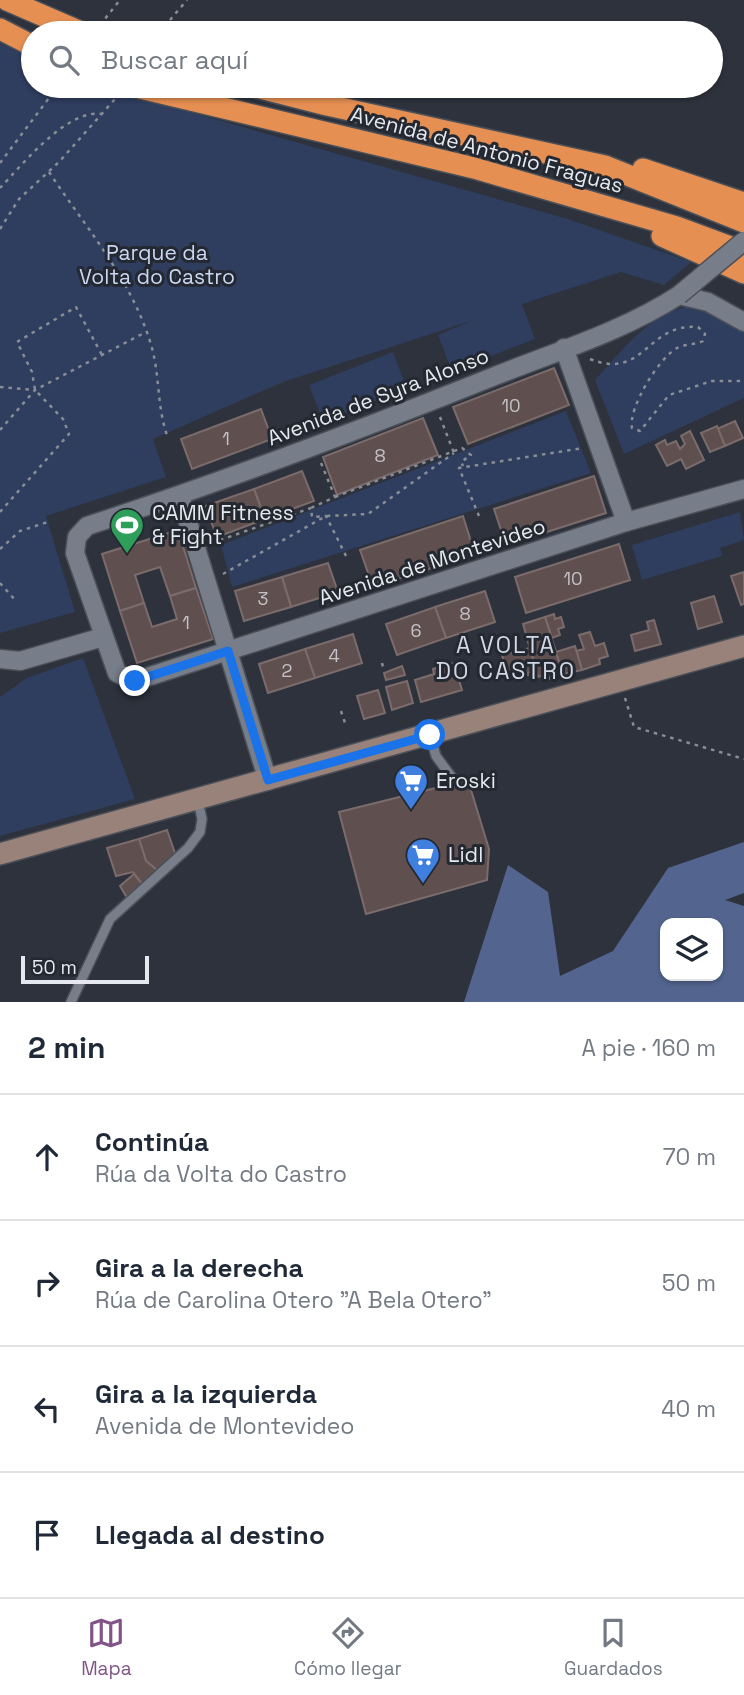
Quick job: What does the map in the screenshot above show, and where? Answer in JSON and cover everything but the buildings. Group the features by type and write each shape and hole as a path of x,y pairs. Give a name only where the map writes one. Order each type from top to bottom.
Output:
{"highway":[{"path":"7,0 68,21"},
{"path":"0,29 21,40"},
{"name":"Avenida de Antonio Fraguas","path":"151,98 474,168 677,227 744,252"},
{"name":"Avenida de Antonio Fraguas","path":"300,98 605,166 744,222"},
{"path":"605,166 640,168 744,203"},
{"path":"570,197 744,273"}],"street":[{"name":"Avenida de Syra Alonso","path":"103,637 75,553 77,537 87,526 180,496 326,443 657,308 679,295 744,241"},
{"path":"679,295 708,302 744,322"},
{"path":"564,348 626,522"},
{"name":"Avenida de Montevideo","path":"103,637 117,673 135,681 626,522 744,489"},
{"path":"180,496 268,780"},
{"path":"0,676 20,661 103,637"},
{"path":"0,854 198,801 744,646"},
{"path":"0,659 20,661"}],"lane":[{"path":"430,735 436,756 456,783"},
{"path":"71,1002 110,919 188,848 200,832 202,820 198,801"}],"path":[{"path":"99,21 120,0"},
{"path":"169,21 187,0"},
{"path":"0,163 49,98"},
{"path":"0,229 19,199 49,172 117,98"},
{"path":"0,188 39,147 71,122 91,112 102,114"},
{"path":"49,172 127,287 146,332 155,363 162,422 168,438"},
{"path":"0,512 69,434 63,419 35,390 32,372 17,342 76,307 102,355"},
{"path":"583,356 606,365 620,365 678,328 698,327 705,334 704,341 685,345 670,353 648,382 632,419 632,428 640,431 669,395 712,381 744,381"},
{"path":"0,430 35,390 146,332"},
{"path":"0,387 35,390"},
{"path":"437,410 454,453"},
{"path":"311,508 312,517 368,514 462,448 471,455 461,462 463,466"},
{"path":"479,516 459,468 587,448"},
{"path":"212,543 454,453"},
{"path":"319,457 335,497"},
{"path":"326,516 346,558"},
{"path":"222,575 326,516"},
{"path":"0,549 20,531 51,521"},
{"path":"0,583 16,601"},
{"path":"382,663 384,670"},
{"path":"620,681 634,726 744,759"},
{"path":"341,711 346,726"}],"green space":[{"name":"Parque da Volta do Castro","path":"0,43 21,53 21,98 140,98 568,219 691,262 664,285 621,272 522,304 535,339 452,371 438,335 471,321 283,382 153,439 166,477 46,516 75,612 0,633"},
{"path":"698,306 744,327 744,398 624,454 595,380 640,332 654,321 682,308"},
{"path":"393,352 407,389 323,421 309,385"},
{"path":"566,411 591,473 232,587 221,545"},
{"path":"740,512 744,540 720,548 722,556 642,580 632,545"},
{"path":"83,658 135,799 0,836 0,697 27,678"}],"shaded area":[{"path":"744,842 744,893 725,900 744,906 744,1002 464,1002 508,865 548,892 560,976 613,951 668,868"}],"place":[{"name":"CAMM Fitness & Fight","path":"127,555"},
{"name":"Eroski","path":"411,811"},
{"name":"Lidl","path":"423,885"}],"district":[{"name":"A VOLTA DO CASTRO","path":"506,658"}],"route":[{"path":"135,681 228,651 268,780 430,735"}]}
